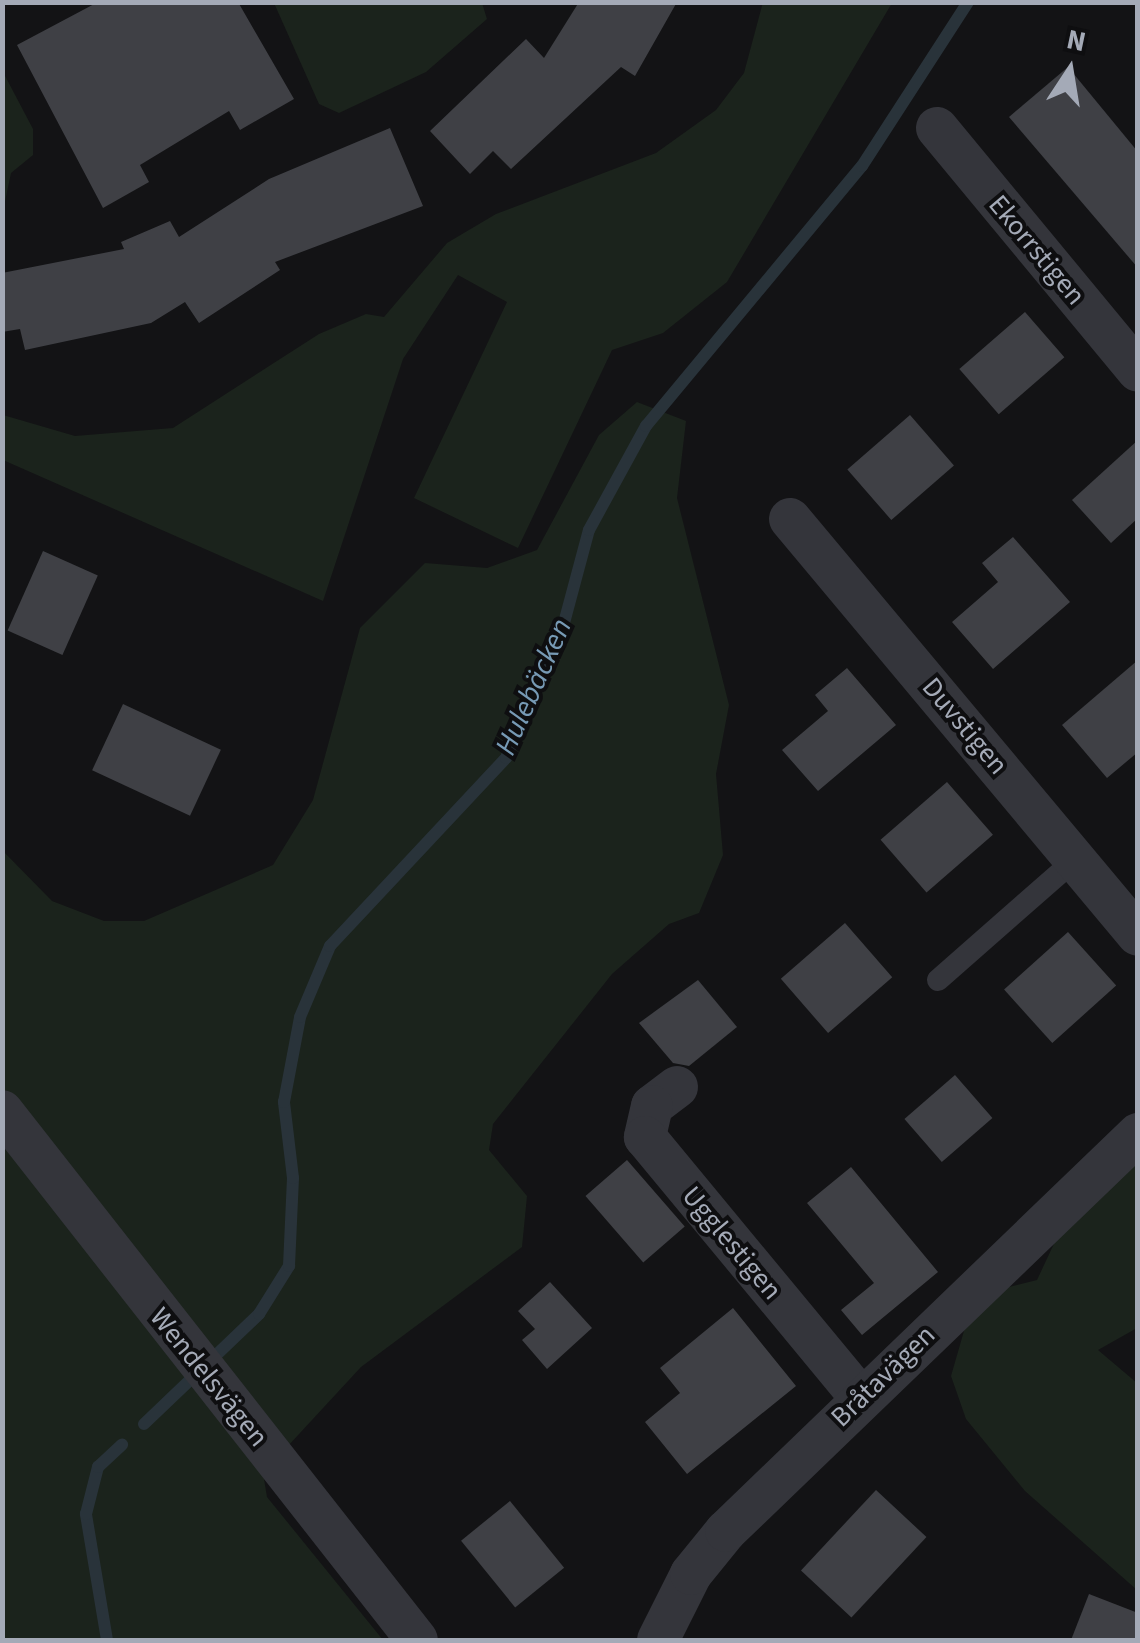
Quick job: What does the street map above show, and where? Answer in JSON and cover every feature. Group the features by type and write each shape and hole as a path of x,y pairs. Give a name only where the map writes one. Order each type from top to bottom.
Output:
{"street":[{"name":"Ekorrstigen","path":"937,128 1138,371"},
{"name":"Duvstigen","path":"790,519 1138,935"},
{"name":"Ugglestigen","path":"678,1088 652,1106 644,1136 860,1397"},
{"name":"Wendelsvägen","path":"2,1111 417,1640"},
{"name":"Bråtavägen","path":"658,1640 691,1574 726,1531 860,1397 1138,1134"}],"lane":[{"path":"938,980 1077,858"}],"shaded area":[{"path":"763,2 892,3 727,282 663,333 612,350 518,548 414,498 507,302 458,275 403,359 323,601 3,460 3,415 75,436 173,428 319,334 366,314 384,317 447,243 496,214 656,153 716,110 744,73"},
{"path":"274,3 482,3 487,19 426,72 339,113 319,104"},
{"path":"3,72 33,129 33,155 11,173 3,211"},
{"path":"637,402 686,421 677,498 729,705 716,774 723,855 699,913 669,924 612,974 493,1124 489,1150 527,1196 522,1247 361,1367 263,1473 267,1497 383,1640 3,1640 2,850 52,901 104,921 144,921 273,865 313,800 360,628 425,563 487,568 537,550 599,435"},
{"path":"1137,1152 1137,1328 1098,1350 1137,1383 1137,1590 1025,1491 966,1419 951,1376 966,1324 993,1291 1037,1280 1059,1233"}],"building":[{"path":"98,2 238,2 294,99 240,130 229,111 140,165 149,182 103,208 17,45"},
{"path":"579,2 677,2 635,76 621,67 511,169 493,151 470,174 430,131 526,39 544,58"},
{"path":"1068,67 1138,152 1138,268 1009,117"},
{"path":"390,128 423,206 275,262 280,270 199,323 185,302 151,323 25,350 20,329 2,332 2,273 124,249 121,242 170,221 179,237 269,179"},
{"path":"1025,312 1064,357 999,414 959,369"},
{"path":"910,415 954,466 891,520 847,469"},
{"path":"1138,440 1138,518 1111,543 1072,500"},
{"path":"1013,537 1070,602 993,669 952,622 998,582 982,563"},
{"path":"43,551 98,575 62,655 8,630"},
{"path":"1138,660 1138,752 1107,778 1062,725"},
{"path":"847,668 896,725 818,791 782,750 828,711 815,695"},
{"path":"123,704 221,750 190,816 92,770"},
{"path":"947,782 993,835 927,893 881,840"},
{"path":"845,923 892,977 828,1033 781,979"},
{"path":"1068,932 1116,986 1052,1043 1004,990"},
{"path":"698,980 737,1027 689,1066 673,1063 639,1023"},
{"path":"955,1075 992,1118 942,1162 904,1119"},
{"path":"627,1160 685,1226 643,1262 585,1196"},
{"path":"851,1167 938,1272 862,1335 841,1310 874,1283 807,1203"},
{"path":"550,1282 592,1328 547,1369 522,1340 535,1329 518,1311"},
{"path":"733,1308 796,1386 687,1474 645,1422 680,1393 660,1368"},
{"path":"876,1490 926,1537 851,1618 801,1570"},
{"path":"510,1501 564,1568 515,1607 461,1541"},
{"path":"1089,1594 1138,1613 1138,1640 1071,1640"}],"waterway":[{"name":"Hulebäcken","path":"144,1424 259,1314 289,1266 293,1178 284,1102 300,1017 330,946 506,758 564,623 589,530 646,426 862,166 968,2"},
{"name":"Hulebäcken","path":"107,1640 86,1514 98,1467 122,1445"}]}
